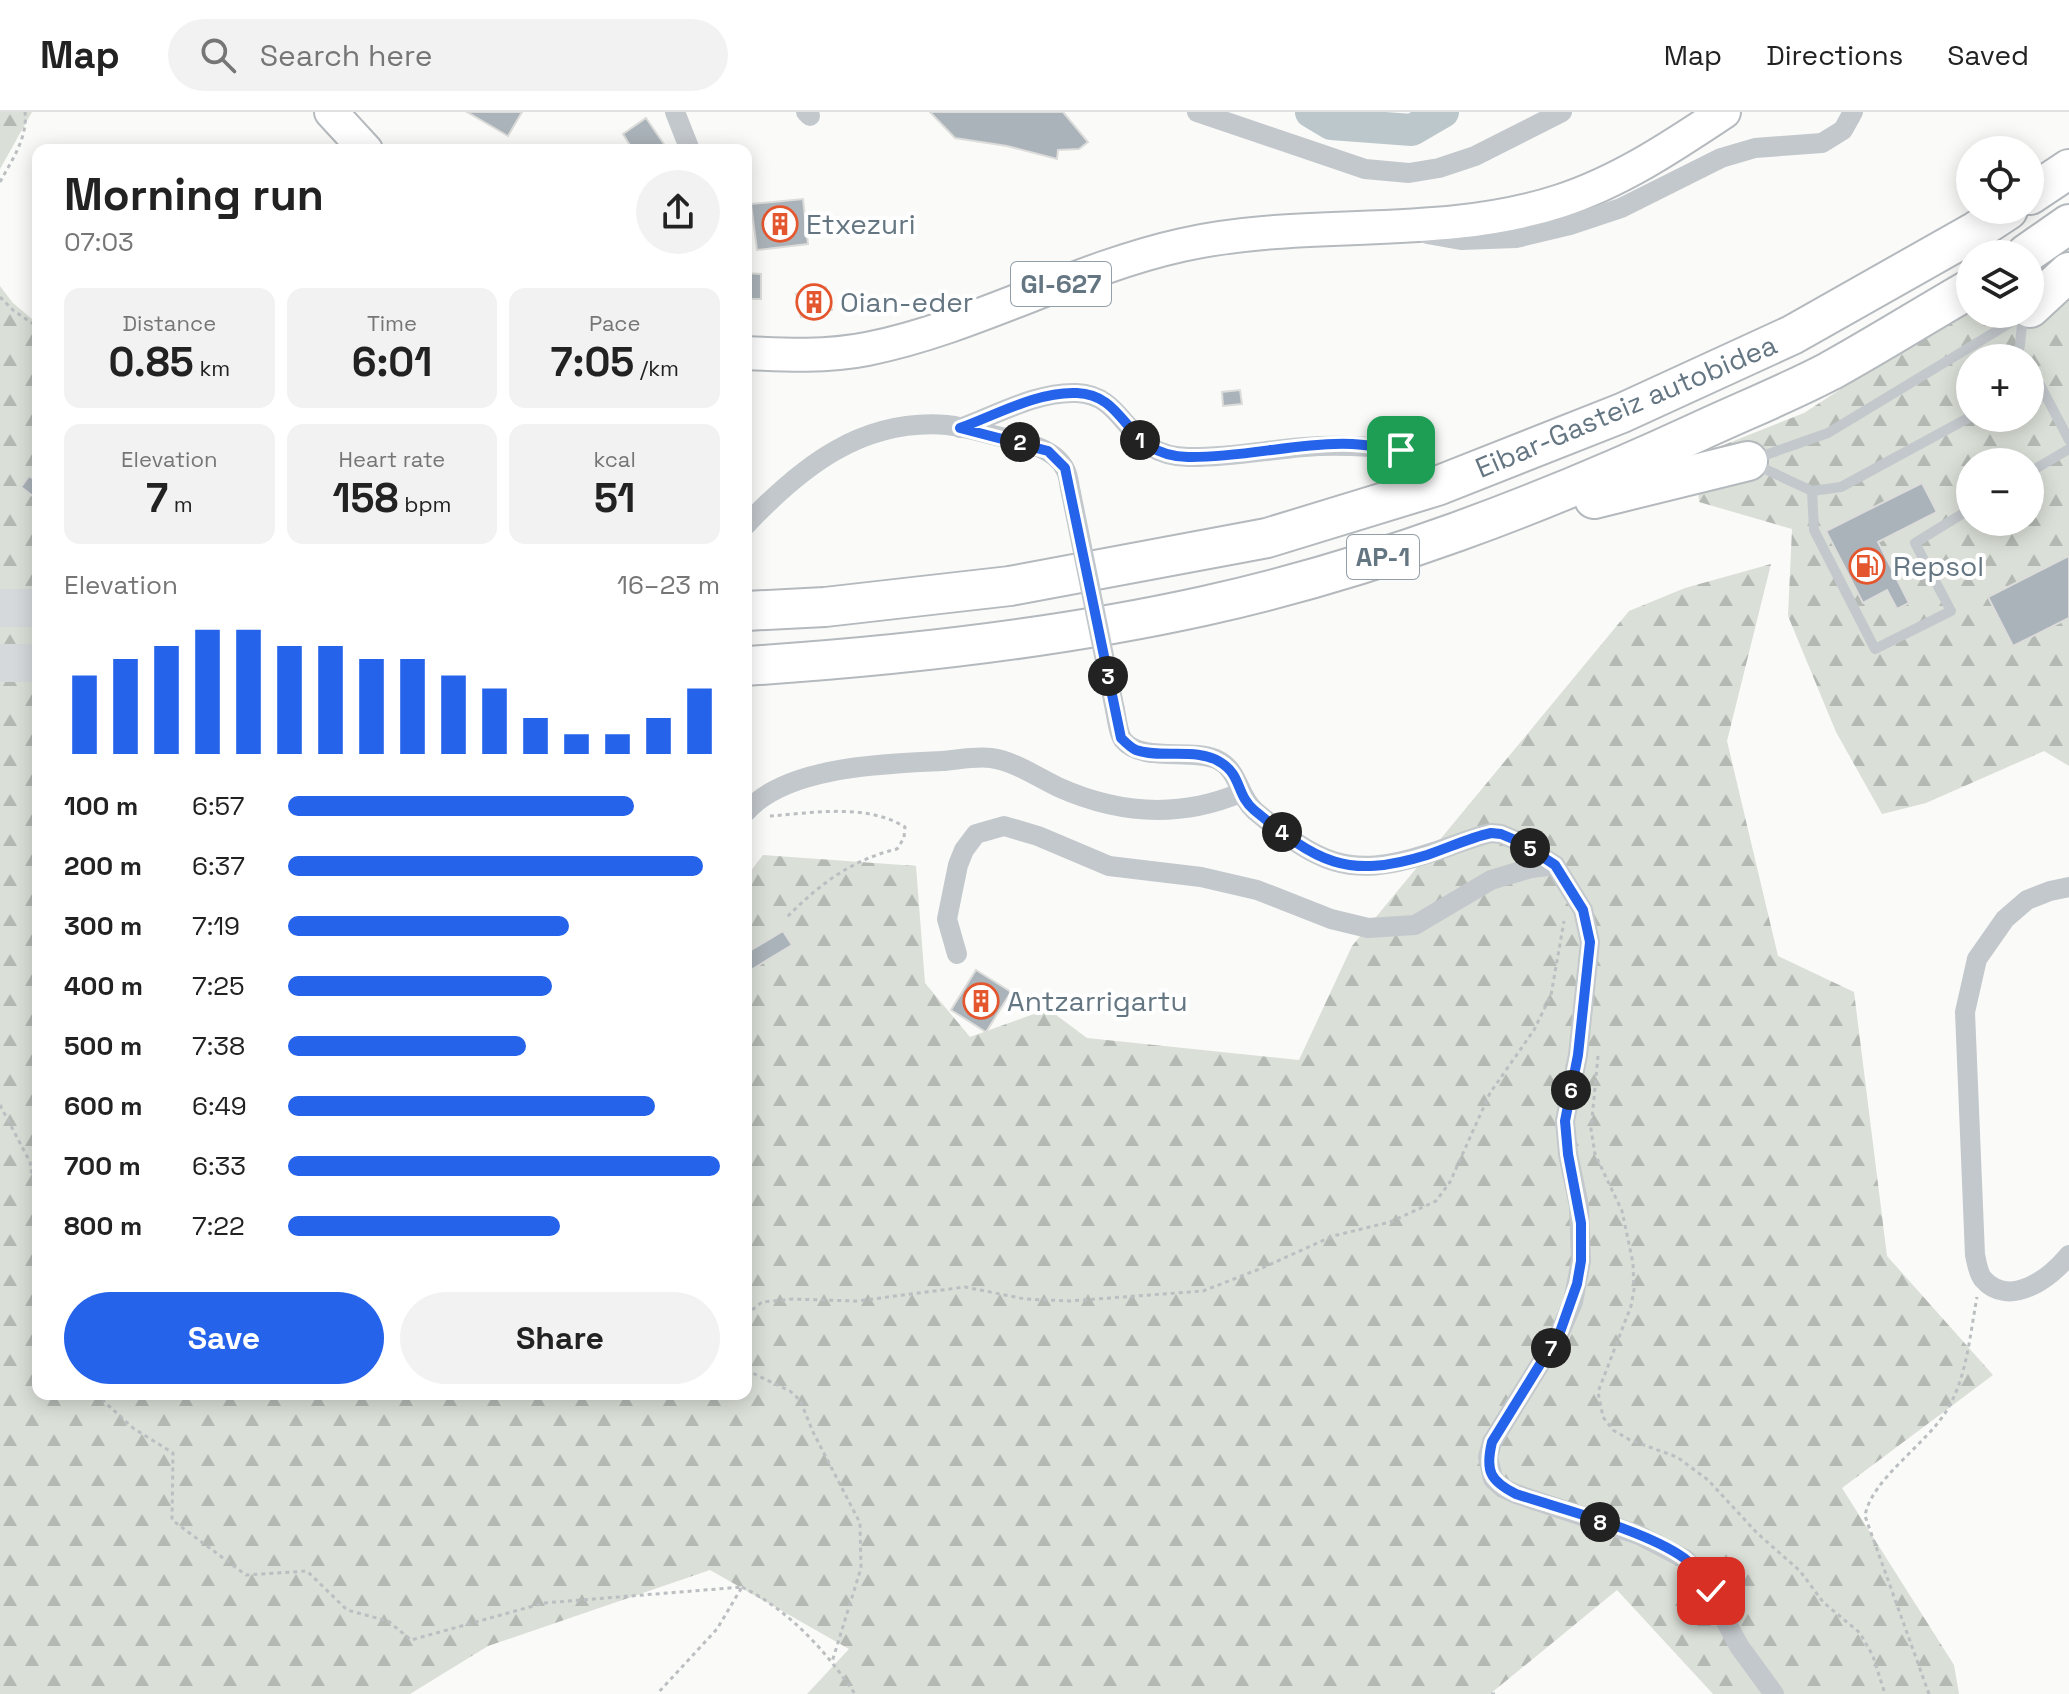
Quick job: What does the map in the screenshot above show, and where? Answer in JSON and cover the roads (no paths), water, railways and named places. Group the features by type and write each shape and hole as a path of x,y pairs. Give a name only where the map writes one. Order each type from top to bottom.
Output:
{"highway":[{"path":"2044,186 2069,169"},
{"name":"Eibar-Gasteiz autobidea","path":"752,611 825,607 1010,586 1267,538 1437,486 1622,413 1792,335 1987,224"},
{"path":"2044,241 2069,224"},
{"path":"2044,296 2069,272"},
{"name":"Eibar-Gasteiz autobidea","path":"752,665 909,652 1078,631 1205,606 1313,579 1510,513 1647,456 1827,372 1956,297"},
{"path":"1510,513 1540,515 1632,488 1748,461"}],"main road":[{"path":"331,112 360,144"},
{"name":"GI-627","path":"752,353 824,355 905,340 989,312 1067,281 1182,245 1282,231 1483,218 1560,201 1635,167 1724,112"}],"street":[{"path":"675,112 688,144"},
{"path":"1197,112 1365,169 1409,173 1439,168 1475,156 1562,112"},
{"path":"1380,226 1461,240 1516,238 1570,225 1621,208 1721,158 1755,148 1822,143 1843,130 1853,112"},
{"path":"960,428 1043,397 1078,393 1102,399 1117,412 1137,438 1159,453 1188,457 1351,444 1401,450"},
{"path":"752,519 802,472 866,435 922,424 960,428 1048,451 1065,468 1121,738 1135,750 1217,759 1234,772 1240,793 1250,806 1313,854 1334,863 1354,867 1382,866 1491,833 1520,842 1555,865 1583,910 1590,942 1578,1055 1565,1121 1566,1146 1581,1223 1581,1261 1573,1302 1560,1332 1492,1442 1488,1457 1490,1470 1493,1479 1516,1494 1639,1535 1685,1559 1702,1577 1739,1646 1774,1694"},
{"path":"754,814 757,800 781,787 810,778 861,767 990,758 1012,765 1090,802 1151,812 1219,802 1240,793"},
{"path":"957,954 947,919 958,865 976,834 1004,826 1038,836 1109,866 1201,877 1257,890 1331,919 1368,928 1415,925 1491,880 1531,868 1555,865"},
{"path":"2069,887 2027,900 2005,919 1977,959 1965,1012 1975,1255 1981,1277 1996,1290 2016,1291 2040,1283 2069,1255"}],"lane":[{"path":"1748,461 1828,433 2001,328"},
{"path":"2044,392 2069,440"},
{"path":"1748,461 1812,491 1841,487 1956,425"},
{"path":"2044,464 2069,449"},
{"path":"1812,491 1814,530 1875,649 1951,611 1915,543 1956,518"}],"waterway":[{"path":"1311,112 1331,124 1412,130 1443,112"}],"tunnel":[{"path":"0,608 32,608"},
{"path":"0,663 32,663"}],"place":[{"name":"Etxezuri","path":"780,224"},
{"name":"Oian-eder","path":"814,302"},
{"name":"Repsol","path":"1867,566"},
{"name":"Antzarrigartu","path":"981,1001"}]}
